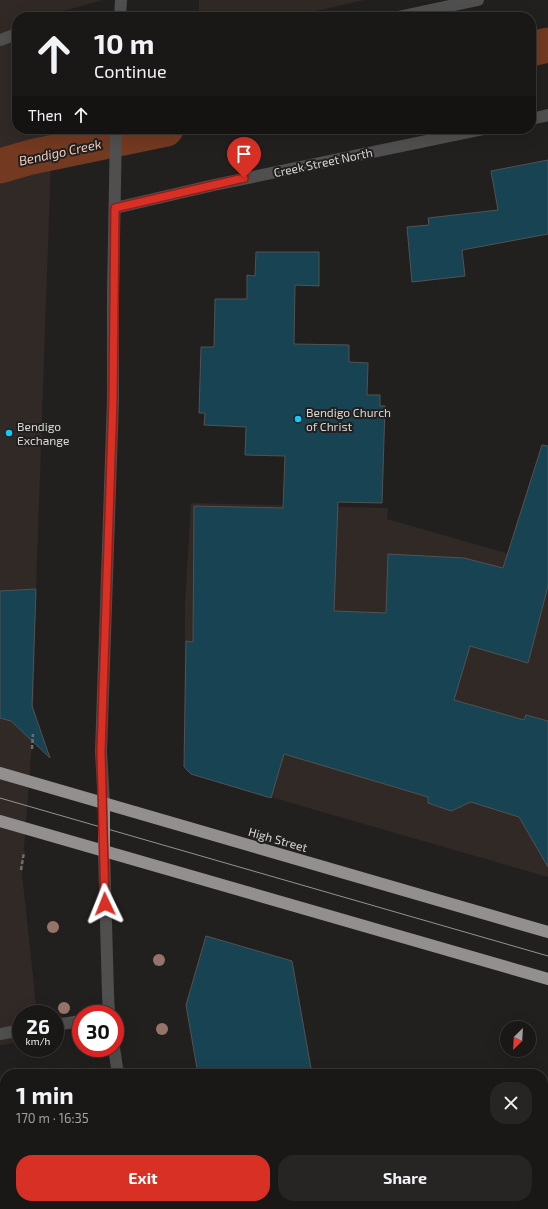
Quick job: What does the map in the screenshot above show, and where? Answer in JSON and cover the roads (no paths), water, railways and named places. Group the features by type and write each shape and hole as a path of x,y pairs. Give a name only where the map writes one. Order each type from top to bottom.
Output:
{"highway":[{"name":"High Street","path":"0,773 548,932"},
{"path":"104,803 104,851"},
{"path":"0,821 548,979"}],"street":[{"path":"120,12 121,0"},
{"path":"422,12 478,0"},
{"path":"0,40 12,36"},
{"path":"536,118 548,115"},
{"path":"104,803 101,752 113,400 116,134"},
{"name":"Creek Street North","path":"115,208 214,185 460,134"},
{"path":"104,851 109,1005"},
{"path":"0,1034 12,1032"},
{"path":"115,1057 117,1069"}],"waterway":[{"name":"Bendigo Creek","path":"536,48 548,45"},
{"name":"Bendigo Creek","path":"0,166 31,157 142,134"}],"tram line":[{"path":"0,798 548,956"}],"place":[{"name":"Bendigo Church of Christ","path":"298,419"},
{"name":"Bendigo Exchange","path":"9,433"}]}
